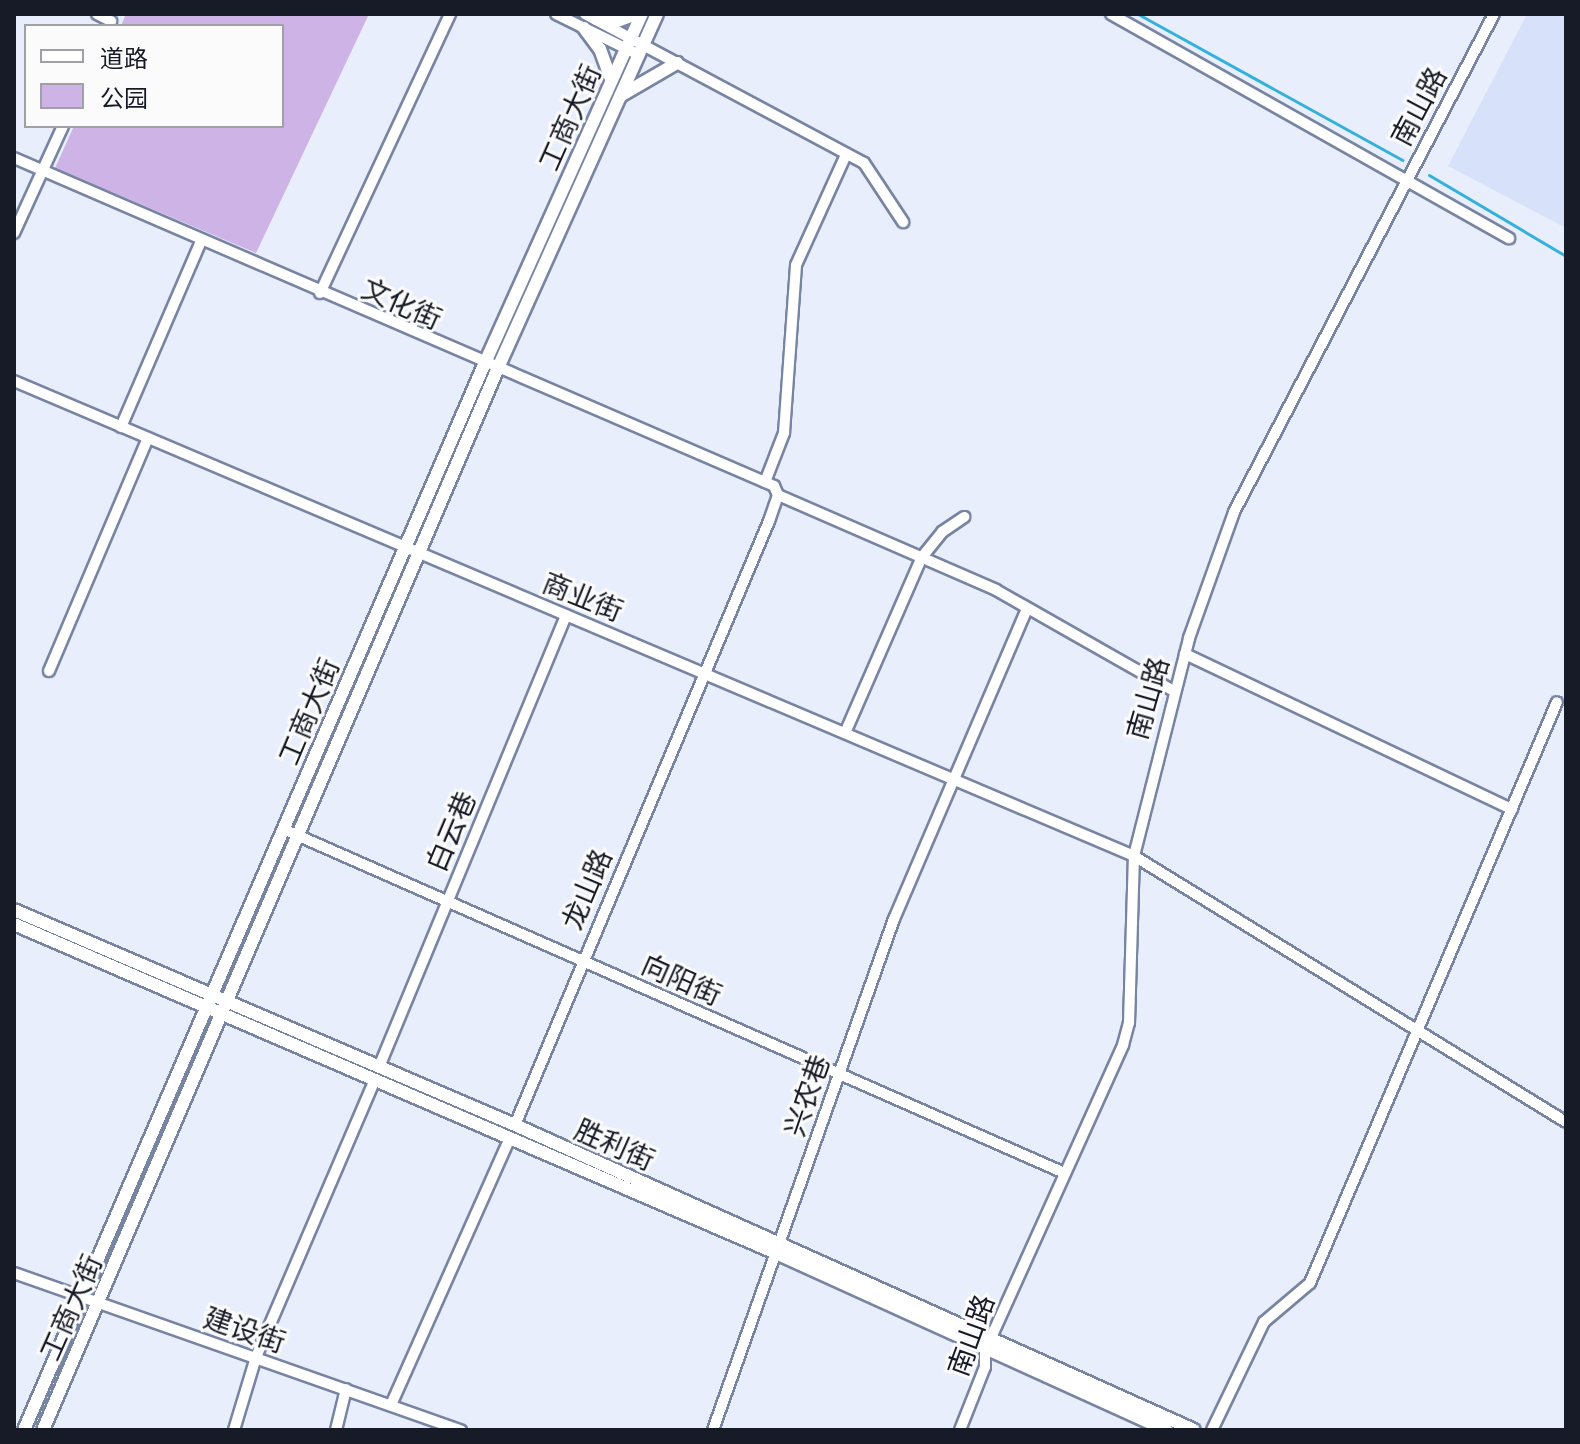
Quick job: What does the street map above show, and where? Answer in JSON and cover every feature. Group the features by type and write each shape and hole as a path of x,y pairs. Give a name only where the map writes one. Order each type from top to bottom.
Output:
{"main road":[{"path":"591,16 615,22 636,14"},
{"name":"工商大街","path":"43,1430 230,1002 497,370 615,101 635,46 642,14"},
{"name":"工商大街","path":"24,1430 484,365 611,80 657,14"},
{"path":"584,28 600,49 611,80"},
{"path":"615,101 642,79 677,63"},
{"name":"胜利街","path":"14,910 213,994 509,1140 778,1248"},
{"name":"胜利街","path":"14,924 224,1015 515,1125 1167,1430"},
{"name":"胜利街","path":"987,1346 1194,1430"}],"street":[{"path":"97,14 112,20"},
{"path":"320,293 450,14"},
{"path":"556,14 584,28 677,63 864,163 903,222"},
{"path":"1111,14 1509,238"},
{"name":"南山路","path":"960,1430 985,1367 987,1346 1129,1023 1134,856 1174,691 1240,499 1494,14"},
{"path":"591,16 635,46"},
{"path":"14,233 62,128"},
{"name":"龙山路","path":"515,1125 704,672 772,488 784,433 796,265 846,155"},
{"name":"文化街","path":"14,158 772,488 1027,608 1174,691"},
{"path":"121,427 201,241"},
{"name":"商业街","path":"14,381 1134,856 1566,1122"},
{"path":"49,671 148,438"},
{"path":"845,733 922,557 942,532 964,517"},
{"name":"兴农巷","path":"713,1430 839,1074 951,778 1027,608"},
{"name":"白云巷","path":"234,1430 256,1357 566,615"},
{"path":"1185,654 1512,809"},
{"path":"1212,1430 1264,1322 1310,1283 1512,809 1559,707"},
{"name":"向阳街","path":"283,829 1062,1172"},
{"path":"391,1405 509,1140"},
{"name":"建设街","path":"14,1273 461,1430"},
{"path":"336,1430 346,1389"}],"shaded area":[{"path":"1527,14 1566,14 1566,228 1448,166"}],"green space":[{"path":"126,14 369,14 256,253 55,168 73,128 284,128 284,24 122,24"}],"waterway":[{"path":"1138,14 1402,160"},
{"path":"1429,175 1566,256"}]}
